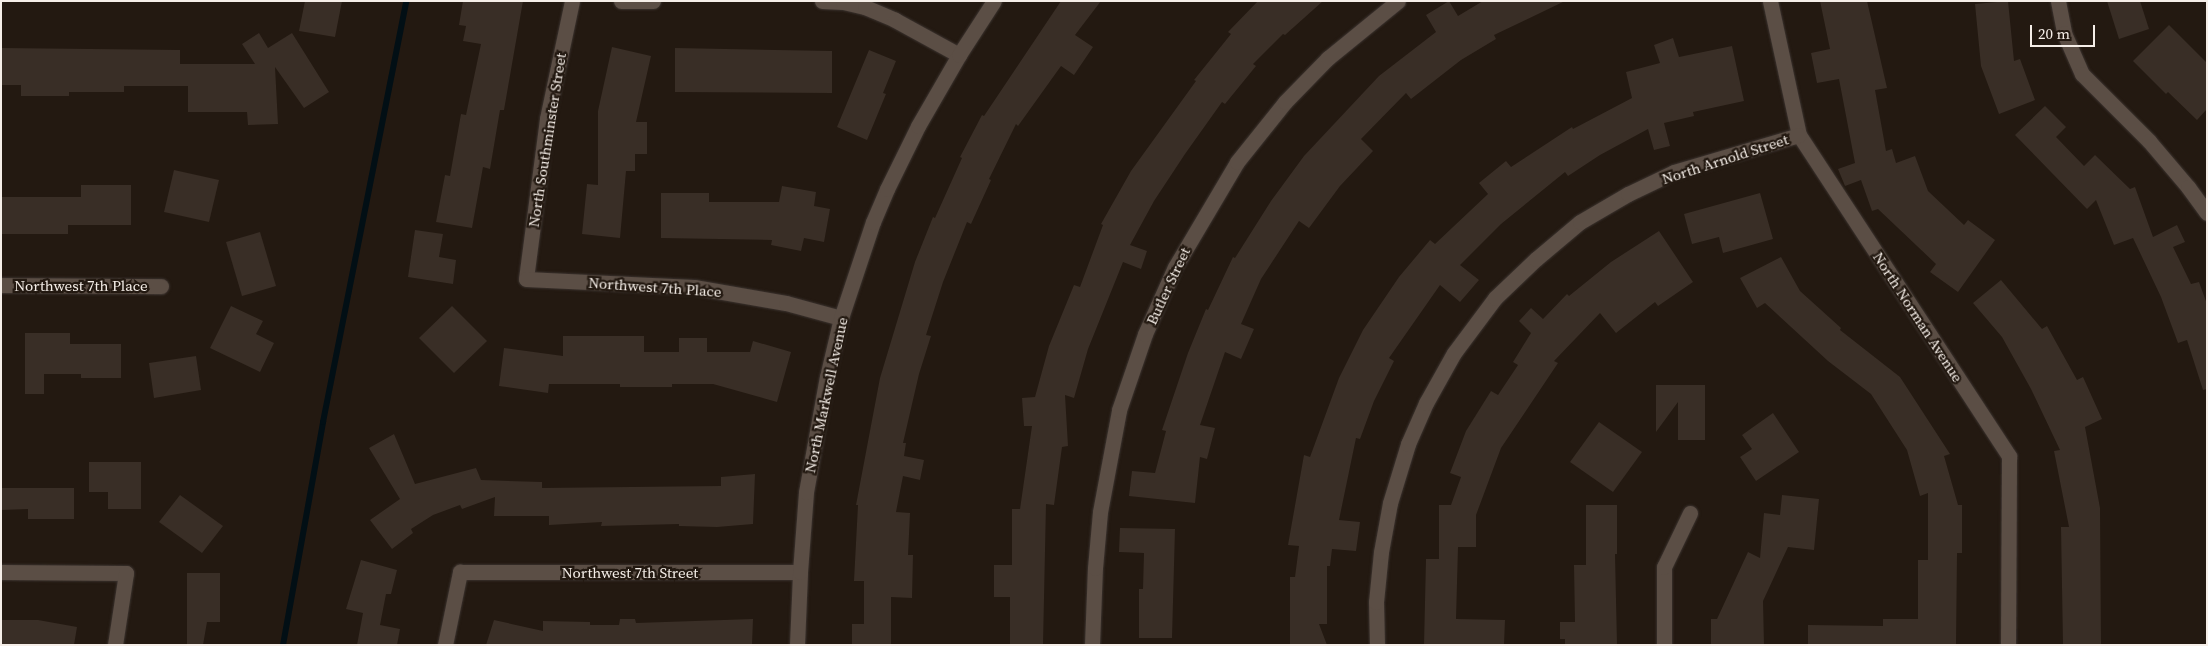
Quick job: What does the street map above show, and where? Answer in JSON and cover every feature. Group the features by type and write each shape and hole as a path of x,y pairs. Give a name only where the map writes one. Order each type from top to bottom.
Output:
{"street":[{"name":"North Southminster Street","path":"526,278 548,119 572,1"},
{"path":"621,1 653,1"},
{"path":"822,1 865,8 895,20 959,55"},
{"name":"North Markwell Avenue","path":"797,645 806,492 815,437 841,318 873,222 887,189 918,126 959,55 994,1"},
{"name":"Butler Street","path":"1092,645 1095,568 1100,512 1119,410 1145,334 1175,267 1237,162 1285,102 1328,58 1398,1"},
{"name":"North Norman Avenue","path":"1770,1 1799,135 2009,456 2008,645"},
{"path":"2058,1 2064,33 2082,74 2149,141 2188,187 2207,213"},
{"name":"North Arnold Street","path":"1377,645 1376,602 1381,552 1390,502 1408,444 1426,403 1454,353 1495,298 1536,259 1580,222 1628,194 1674,172 1799,135"},
{"name":"Northwest 7th Place","path":"526,278 694,287 786,303 841,318"},
{"name":"Northwest 7th Place","path":"1,285 161,286"},
{"path":"1664,645 1664,567 1690,513"},
{"path":"1,572 126,573 115,645"},
{"name":"Northwest 7th Street","path":"446,645 460,572 800,572"}],"building":[{"path":"305,1 342,1 335,37 299,31"},
{"path":"463,1 523,1 504,110 500,110 490,169 483,167 472,228 436,222 445,175 450,176 461,114 466,115 481,44 463,41 466,26 459,25"},
{"path":"1061,1 1101,1 1075,35 1093,47 1074,75 1061,66 1018,126 1016,124 989,179 991,180 971,224 967,222 943,282 926,335 931,336 919,374 903,443 906,443 904,456 924,460 920,480 903,476 896,512 910,513 908,555 913,555 912,598 891,597 891,645 852,645 852,624 864,624 864,581 854,581 858,505 856,505 880,378 915,262 933,217 935,218 962,158 960,157 982,115 984,116"},
{"path":"1258,1 1323,1 1285,35 1283,34 1253,64 1256,66 1225,104 1222,102 1154,201 1130,245 1147,251 1141,269 1123,262 1088,349 1074,398 1065,395 1068,446 1062,447 1054,505 1046,504 1043,645 1010,645 1010,597 994,597 994,565 1012,565 1012,509 1020,509 1032,426 1024,426 1022,398 1035,397 1049,346 1074,285 1080,287 1103,225 1101,224 1131,171 1196,81 1194,80 1231,34 1228,32"},
{"path":"1449,1 1458,16 1483,1 1565,1 1494,35 1496,39 1461,60 1411,99 1406,93 1361,139 1373,151 1340,186 1309,228 1299,221 1261,279 1241,324 1254,329 1241,359 1225,352 1200,425 1215,428 1207,459 1200,457 1195,503 1129,496 1132,471 1155,473 1166,431 1162,430 1188,353 1206,309 1208,310 1233,257 1235,258 1271,201 1304,156 1379,76 1436,32 1426,15"},
{"path":"1820,1 1867,1 1887,88 1875,90 1886,151 1892,149 1896,163 1915,156 1928,191 1964,225 1968,220 1995,240 1958,292 1930,272 1936,264 1878,209 1872,211 1861,180 1845,186 1838,169 1855,163 1839,79 1817,83 1811,53 1830,49"},
{"path":"2008,1 2014,61 2020,59 2035,100 1999,114 1981,66 1975,4"},
{"path":"2107,1 2140,1 2149,29 2119,39"},
{"path":"2169,25 2207,63 2207,109 2197,120 2168,92 2166,94 2133,61"},
{"path":"259,33 268,48 292,33 329,92 304,108 275,67 278,124 248,125 247,112 188,112 188,86 124,86 124,92 69,92 69,96 21,96 21,85 1,85 1,48 180,50 180,64 255,64 242,44"},
{"path":"1673,38 1679,57 1732,46 1744,101 1693,112 1694,116 1664,123 1670,146 1654,150 1648,129 1600,155 1568,176 1565,172 1501,224 1460,265 1479,280 1460,302 1440,285 1389,358 1394,361 1374,401 1360,439 1356,438 1339,520 1360,522 1356,551 1332,549 1330,566 1327,566 1327,624 1319,624 1327,645 1290,645 1290,577 1295,577 1299,546 1288,545 1304,455 1310,457 1339,378 1363,330 1399,277 1430,240 1435,244 1488,194 1479,183 1506,161 1511,167 1572,127 1573,129 1632,98 1626,72 1660,63 1654,45"},
{"path":"612,47 651,56 636,122 647,122 647,154 635,154 635,171 626,171 620,238 582,234 587,184 598,185 598,111"},
{"path":"675,48 832,51 832,93 675,92"},
{"path":"869,50 896,61 883,93 886,94 867,140 837,127"},
{"path":"2045,106 2066,127 2056,137 2084,166 2095,155 2130,189 2135,187 2153,237 2177,225 2185,242 2173,247 2191,284 2199,282 2207,304 2207,389 2203,390 2187,340 2178,343 2161,297 2133,238 2114,245 2096,200 2087,209 2015,135"},
{"path":"174,170 219,180 209,222 164,212"},
{"path":"81,185 131,185 131,225 68,225 68,234 1,234 1,197 81,197"},
{"path":"782,186 816,192 814,206 830,209 824,242 804,238 801,251 771,245 772,240 661,238 661,193 709,193 709,202 779,202"},
{"path":"1760,193 1773,239 1723,253 1719,237 1692,244 1684,214"},
{"path":"415,230 443,234 439,257 456,260 453,284 408,277"},
{"path":"1659,231 1693,282 1658,306 1655,302 1616,333 1600,313 1554,361 1558,363 1501,448 1476,515 1476,547 1458,547 1456,619 1505,620 1504,645 1424,645 1426,559 1439,559 1439,505 1451,505 1461,477 1450,473 1466,431 1491,391 1498,395 1518,365 1513,362 1531,333 1519,321 1531,308 1543,319 1567,294 1569,296 1611,262"},
{"path":"260,232 276,286 242,296 226,242"},
{"path":"1781,257 1800,291 1841,328 1840,330 1900,377 1950,454 1944,456 1958,505 1962,505 1962,553 1957,553 1956,645 1808,645 1808,625 1883,626 1883,619 1918,619 1918,560 1928,560 1928,493 1920,496 1907,450 1871,394 1828,361 1765,303 1757,308 1740,278"},
{"path":"2001,280 2042,329 2047,326 2077,380 2083,377 2102,419 2085,427 2100,508 2101,645 2063,645 2061,527 2069,527 2054,451 2060,450 2031,389 2002,337 1973,303"},
{"path":"231,306 263,321 256,334 274,343 260,372 210,348"},
{"path":"452,306 487,341 454,373 419,338"},
{"path":"25,333 70,333 70,344 121,344 121,378 81,378 81,374 44,374 44,394 25,394"},
{"path":"563,336 644,336 644,352 679,352 679,338 707,338 707,352 750,352 753,341 791,352 777,402 713,384 672,384 672,387 620,387 620,384 549,384 548,393 499,386 504,348 563,356"},
{"path":"196,356 201,390 154,398 149,363"},
{"path":"1656,385 1705,385 1705,440 1678,440 1678,402 1656,432"},
{"path":"1773,413 1799,452 1756,481 1740,457 1752,449 1742,435"},
{"path":"1599,422 1642,452 1613,492 1570,462"},
{"path":"394,434 415,484 476,468 481,480 542,482 542,488 721,486 721,477 755,474 753,524 717,527 679,526 679,524 601,526 602,522 549,525 549,516 494,516 495,497 462,509 460,505 433,515 411,529 413,533 392,549 370,520 400,499 369,448"},
{"path":"89,462 141,462 141,509 108,509 108,492 89,492"},
{"path":"1,488 74,488 74,519 28,519 28,509 1,510"},
{"path":"180,495 223,526 202,553 159,522"},
{"path":"1782,495 1819,499 1814,550 1788,547 1763,601 1764,645 1711,645 1711,619 1717,619 1748,552 1760,558 1764,513 1780,515"},
{"path":"1586,505 1617,505 1617,554 1615,554 1617,645 1565,645 1565,639 1560,639 1560,622 1575,622 1574,565 1586,565"},
{"path":"1120,528 1175,529 1172,638 1139,638 1139,589 1143,589 1144,553 1119,552"},
{"path":"361,560 397,570 391,594 386,594 380,625 400,629 397,645 357,645 363,613 346,609"},
{"path":"187,573 220,573 220,622 207,622 203,645 187,645"},
{"path":"620,619 635,619 636,623 753,619 752,645 486,645 494,620 543,631 543,621 590,622 590,625 619,625"},
{"path":"1,620 38,620 77,627 74,645 1,645"}],"waterway":[{"path":"283,645 323,422 406,1"}]}
